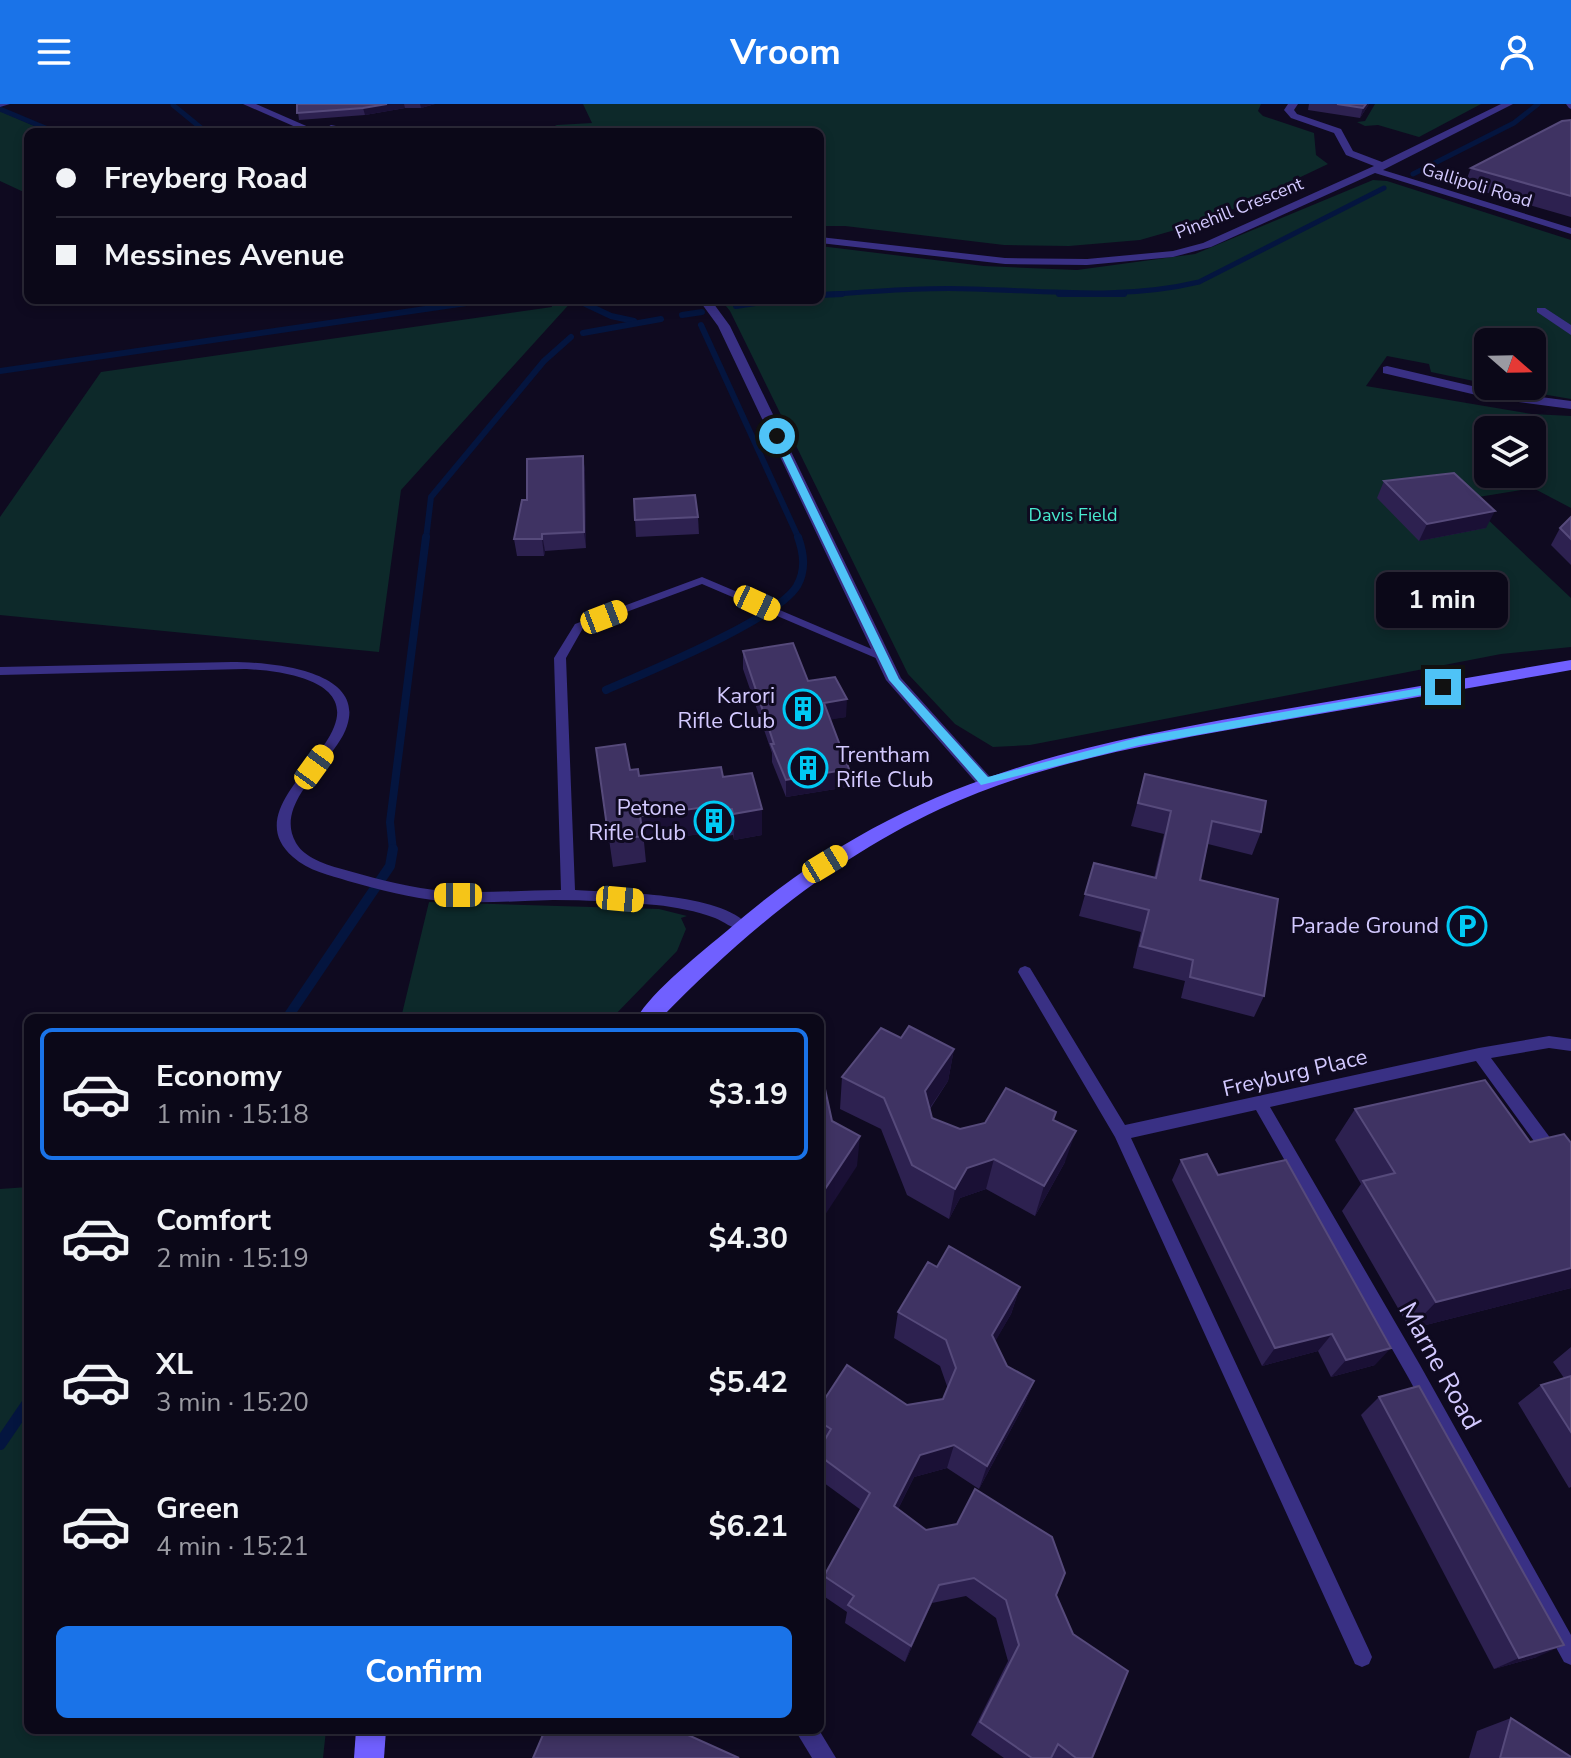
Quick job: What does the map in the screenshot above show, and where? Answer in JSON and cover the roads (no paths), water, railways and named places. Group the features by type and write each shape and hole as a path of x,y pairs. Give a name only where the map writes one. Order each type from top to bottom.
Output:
{"street":[{"path":"248,104 305,128"},
{"name":"Gallipoli Road","path":"1293,104 1289,110 1291,114 1336,130 1349,153 1378,168 1571,231"},
{"name":"Pinehill Crescent","path":"824,240 1005,261 1087,262 1173,254 1218,240 1378,168 1508,104"},
{"path":"708,304 724,326 894,680 985,782"},
{"path":"1541,310 1571,331"},
{"path":"1387,370 1489,394 1571,405"},
{"path":"652,1014 742,926 825,864 885,828 985,782 1089,753 1199,729 1571,665"},
{"path":"369,1758 371,1734"}],"lane":[{"path":"0,105 7,104"},
{"path":"329,128 333,126"},
{"path":"568,895 560,658 579,626 702,580 882,656"},
{"path":"0,671 234,666 278,668 308,676 336,692 343,713 338,735 292,793 284,823 286,840 296,853 323,868 391,888 431,895 568,895 697,906 720,912 742,926"},
{"path":"1025,972 1121,1133 1362,1657"},
{"name":"Freyburg Place","path":"1121,1133 1261,1105 1479,1054 1549,1042 1571,1045"},
{"path":"1479,1054 1571,1179"},
{"name":"Marne Road","path":"1261,1105 1414,1371 1571,1655"},
{"path":"809,1734 825,1758"}],"waterway":[{"path":"1413,174 1514,123 1538,104"},
{"path":"173,105 201,128"},
{"path":"0,109 45,128"},
{"path":"824,295 935,289 1115,293 1171,288 1199,282 1384,188"},
{"path":"824,295 842,294"},
{"path":"1059,294 1124,294"},
{"path":"0,371 460,304"},
{"path":"586,304 611,316 634,321"},
{"path":"736,306 749,304"},
{"path":"682,315 702,312"},
{"path":"583,333 661,319"},
{"path":"701,325 799,539"},
{"path":"426,539 431,497 544,361 571,337"},
{"path":"393,850 390,822 426,537"},
{"path":"606,690 709,644 764,614 784,599 797,586 802,574 803,556 798,537"},
{"path":"290,1014 390,866 393,850"},
{"path":"0,1444 24,1409"}],"place":[{"name":"Karori Rifle Club","path":"803,709"},
{"name":"Trentham Rifle Club","path":"808,768"},
{"name":"Petone Rifle Club","path":"714,821"},
{"name":"Parade Ground","path":"1467,926"}],"park label":[{"name":"Davis Field","path":"1073,515"}]}
